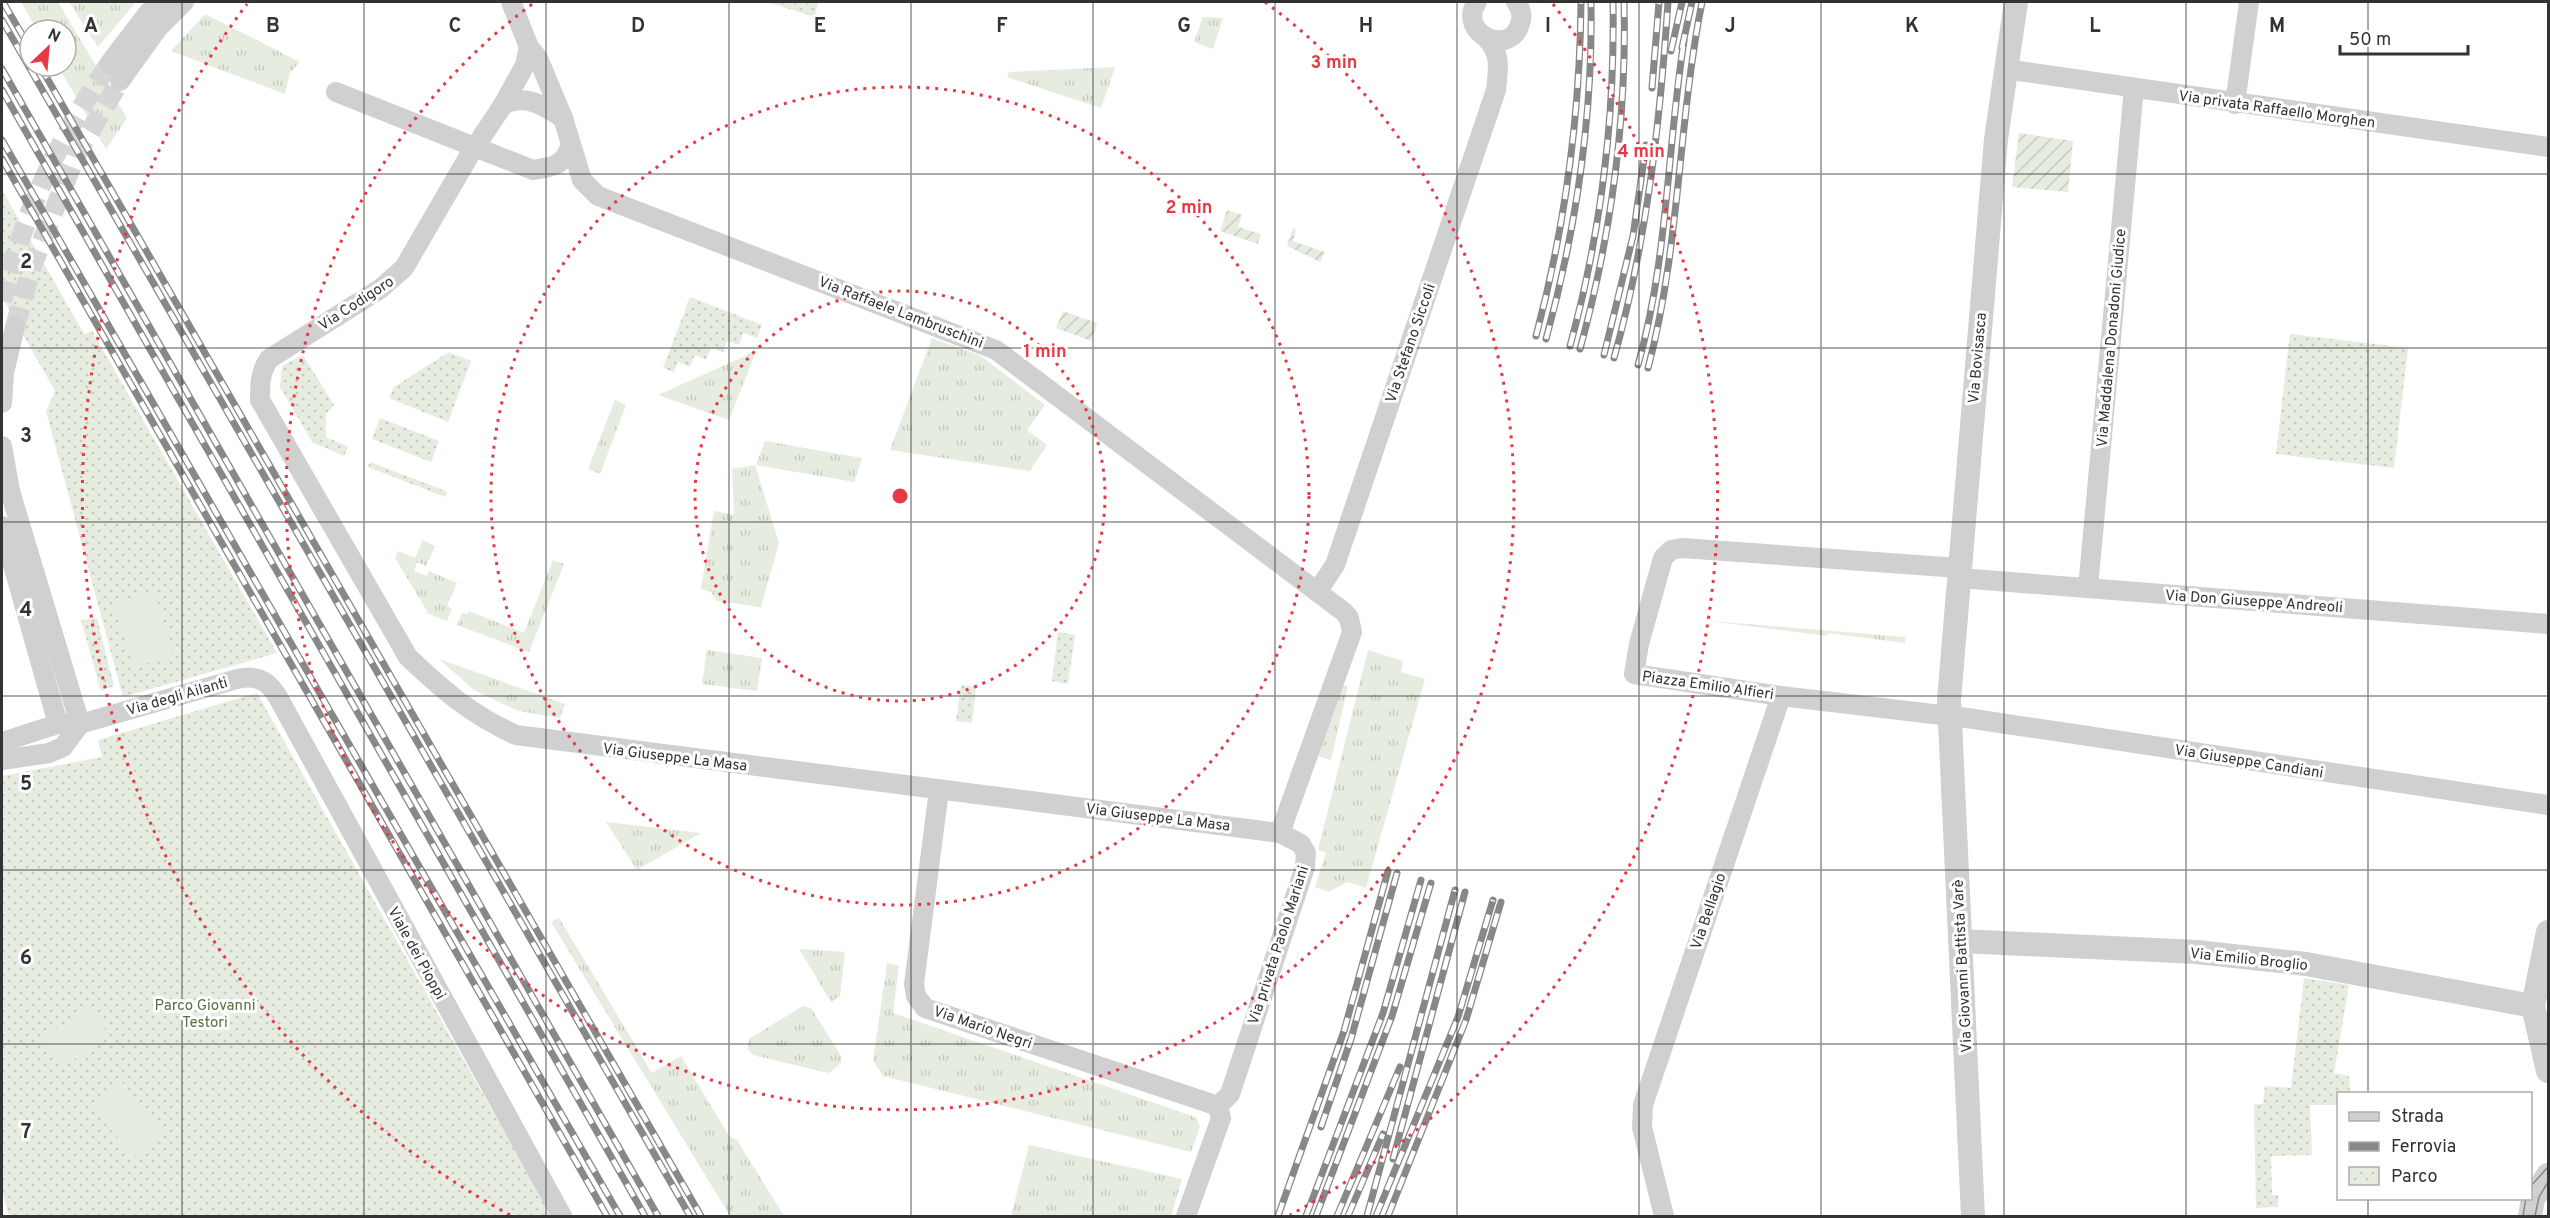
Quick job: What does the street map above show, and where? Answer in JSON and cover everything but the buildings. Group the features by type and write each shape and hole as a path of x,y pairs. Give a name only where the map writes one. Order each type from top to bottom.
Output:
{"street":[{"path":"109,64 148,13 160,2"},
{"path":"120,81 158,28 184,2"},
{"path":"336,92 533,170 556,167 563,161 571,144 563,118 537,58 529,47 511,2"},
{"name":"Via Stefano Siccoli","path":"1477,2 1472,20 1480,34 1496,47 1499,61 1496,90"},
{"name":"Via Bovisasca","path":"1949,716 1996,139 2016,2"},
{"path":"2235,104 2249,2"},
{"name":"Via Stefano Siccoli","path":"1317,592 1335,565 1496,90 1504,76 1514,34 1521,21 1519,3"},
{"path":"1486,38 1501,40 1514,34"},
{"path":"474,148 503,105 525,65 529,47"},
{"name":"Via privata Raffaello Morghen","path":"2005,69 2235,104 2548,147"},
{"name":"Via Maddalena Donadoni Giudice","path":"2088,588 2134,88"},
{"path":"503,105 512,100 535,102 563,118"},
{"name":"Via Raffaele Lambruschini","path":"571,144 582,180 598,196 996,350 1317,592"},
{"name":"Via Codigoro","path":"260,382 263,368 269,359 394,279 404,268 474,148"},
{"path":"2,403 4,373 15,327"},
{"name":"Via Giuseppe La Masa","path":"260,382 260,400 408,657 443,691 482,720 516,735 565,743 1280,833"},
{"path":"2,446 10,491 80,724 63,747 49,753 2,760"},
{"path":"2,526 58,724"},
{"name":"Piazza Emilio Alfieri","path":"1949,716 1781,696 1634,674 1639,644 1666,554 1682,548 1959,573"},
{"name":"Via Don Giuseppe Andreoli","path":"1959,573 2088,588 2548,624"},
{"path":"1280,833 1352,632 1349,618 1344,612 1317,592"},
{"name":"Via degli Ailanti","path":"2,742 58,724 80,724 248,676 257,676 272,688"},
{"name":"Viale dei Pioppi","path":"272,688 562,1216"},
{"name":"Via Bellagio","path":"1664,1216 1642,1127 1646,1092 1781,696"},
{"name":"Via Giuseppe Candiani","path":"1949,716 2548,805"},
{"name":"Via Giovanni Battista Varè","path":"1949,716 1973,1216"},
{"name":"Via Mario Negri","path":"939,790 914,984 916,996 925,1008 1218,1106"},
{"name":"Via privata Paolo Mariani","path":"1186,1216 1221,1118 1218,1106 1230,1094 1305,867 1306,853 1301,844 1280,833"},
{"path":"2548,932 2533,1006 2548,1071"},
{"name":"Via Emilio Broglio","path":"1961,941 2197,952 2306,964 2533,1006"},
{"path":"2530,1216 2533,1199 2548,1175"}],"green space":[{"path":"21,2 58,2 68,18 30,18"},
{"path":"69,2 136,2 98,47"},
{"path":"767,2 818,2 815,17"},
{"path":"205,14 300,62 290,73 285,94 171,51"},
{"path":"1203,17 1223,18 1213,49 1194,42"},
{"path":"78,36 127,118 106,149 65,78 78,78"},
{"path":"1115,67 1101,108 1007,77 1009,72"},
{"path":"2019,133 2073,141 2068,192 2012,187"},
{"path":"2,190 84,334 92,331 277,653 123,697 46,411 55,391 2,297"},
{"path":"1227,210 1242,215 1238,227 1261,234 1258,244 1220,231"},
{"path":"1293,228 1296,229 1293,241 1325,252 1320,262 1287,246"},
{"path":"690,297 762,325 757,338 743,333 739,345 727,341 723,352 711,348 706,360 695,355 690,367 678,362 674,372 663,368"},
{"path":"1063,311 1097,323 1091,341 1056,328"},
{"path":"2290,334 2408,348 2394,468 2276,454"},
{"path":"932,338 981,356 1045,405 1027,430 1047,445 1030,471 890,450"},
{"path":"756,351 729,420 658,395"},
{"path":"449,352 471,361 448,422 389,398 394,387"},
{"path":"303,355 334,405 326,414 326,437 348,447 344,456 312,442 280,387 282,366"},
{"path":"615,400 626,405 600,474 588,469"},
{"path":"380,418 439,441 431,462 372,439"},
{"path":"765,441 862,458 854,482 756,465"},
{"path":"370,462 443,490 447,492 445,497 368,467"},
{"path":"755,465 779,543 761,607 717,601 710,591 701,589 714,511 734,515 732,469"},
{"path":"423,540 435,546 426,566 417,562 414,571 427,576 429,571 457,583 447,606 452,609 447,621 429,614 395,558 398,551 415,558"},
{"path":"553,560 564,564 529,652 457,625 462,613 467,614 469,611 524,633"},
{"path":"154,591 173,656 133,667 114,603"},
{"path":"97,618 114,686 101,691 81,620"},
{"path":"1710,621 1906,637 1905,643"},
{"path":"1058,632 1075,635 1068,684 1052,681"},
{"path":"707,650 762,658 757,691 702,684"},
{"path":"1368,650 1403,661 1401,672 1425,679 1366,888 1347,882 1329,892 1315,887 1326,852 1318,850"},
{"path":"439,659 565,704 560,718 518,711 474,690"},
{"path":"1340,683 1348,686 1331,760 1315,755"},
{"path":"961,685 976,687 972,723 956,721"},
{"name":"Parco Giovanni Testori","path":"257,693 552,1216 9,1216 2,1192 2,776 102,757 98,740"},
{"path":"606,822 701,833 637,870"},
{"path":"559,918 652,1073 681,1056 729,1136 737,1140 784,1216 730,1216 551,922"},
{"path":"799,949 845,952 840,996 831,1002"},
{"path":"887,963 899,966 893,1013 1195,1117 1200,1127 1191,1152 883,1076 873,1061"},
{"path":"2304,978 2349,985 2334,1073 2349,1076 2350,1092 2337,1092 2337,1105 2310,1105 2312,1155 2271,1156 2272,1195 2278,1195 2278,1207 2256,1208 2254,1104 2263,1104 2265,1086 2291,1088"},
{"path":"803,1006 811,1008 841,1056 841,1063 829,1073 753,1055 748,1049 749,1039"},
{"path":"91,1007 110,1037 60,1068 42,1038"},
{"path":"122,1082 163,1133 133,1157 92,1106"},
{"path":"1029,1145 1182,1179 1171,1216 1011,1216"}],"tunnel":[{"path":"2,301 32,206 73,122 109,64"},
{"path":"15,327 32,266 76,155 120,81"}],"tram line":[{"path":"2532,1185 2548,1167"},
{"path":"2535,1216 2539,1197 2548,1182"},
{"path":"2523,1216 2526,1200"}],"railway":[{"path":"3,2 18,28"},
{"path":"1536,336 1555,254 1569,170 1578,86 1581,2"},
{"path":"1546,339 1566,256 1586,130 1591,2"},
{"path":"1570,346 1590,261 1604,175 1611,89 1613,2"},
{"path":"1580,349 1600,264 1615,177 1623,90 1624,2"},
{"path":"1652,88 1659,2"},
{"path":"1614,358 1635,270 1650,181 1661,92 1668,2"},
{"path":"1671,51 1682,2"},
{"path":"1682,48 1692,2"},
{"path":"1648,368 1667,277 1688,93 1702,2"},
{"path":"2,20 690,1216"},
{"path":"1638,365 1648,325 1661,244 1684,41"},
{"path":"2,69 658,1216"},
{"path":"47,78 701,1216"},
{"path":"2,90 645,1216"},
{"path":"2,140 620,1216"},
{"path":"1604,355 1633,236 1646,145"},
{"path":"2,159 607,1216"},
{"path":"1278,1216 1344,1031 1388,871"},
{"path":"1321,1127 1351,1039 1397,873"},
{"path":"1306,1216 1383,1013 1421,880"},
{"path":"1316,1216 1392,1016 1431,883"},
{"path":"1367,1216 1455,890"},
{"path":"1393,1159 1465,892"},
{"path":"1376,1216 1458,1017 1493,900"},
{"path":"1388,1216 1466,1020 1501,902"},
{"path":"1337,1216 1400,1067"},
{"path":"1348,1216 1383,1134"}]}
